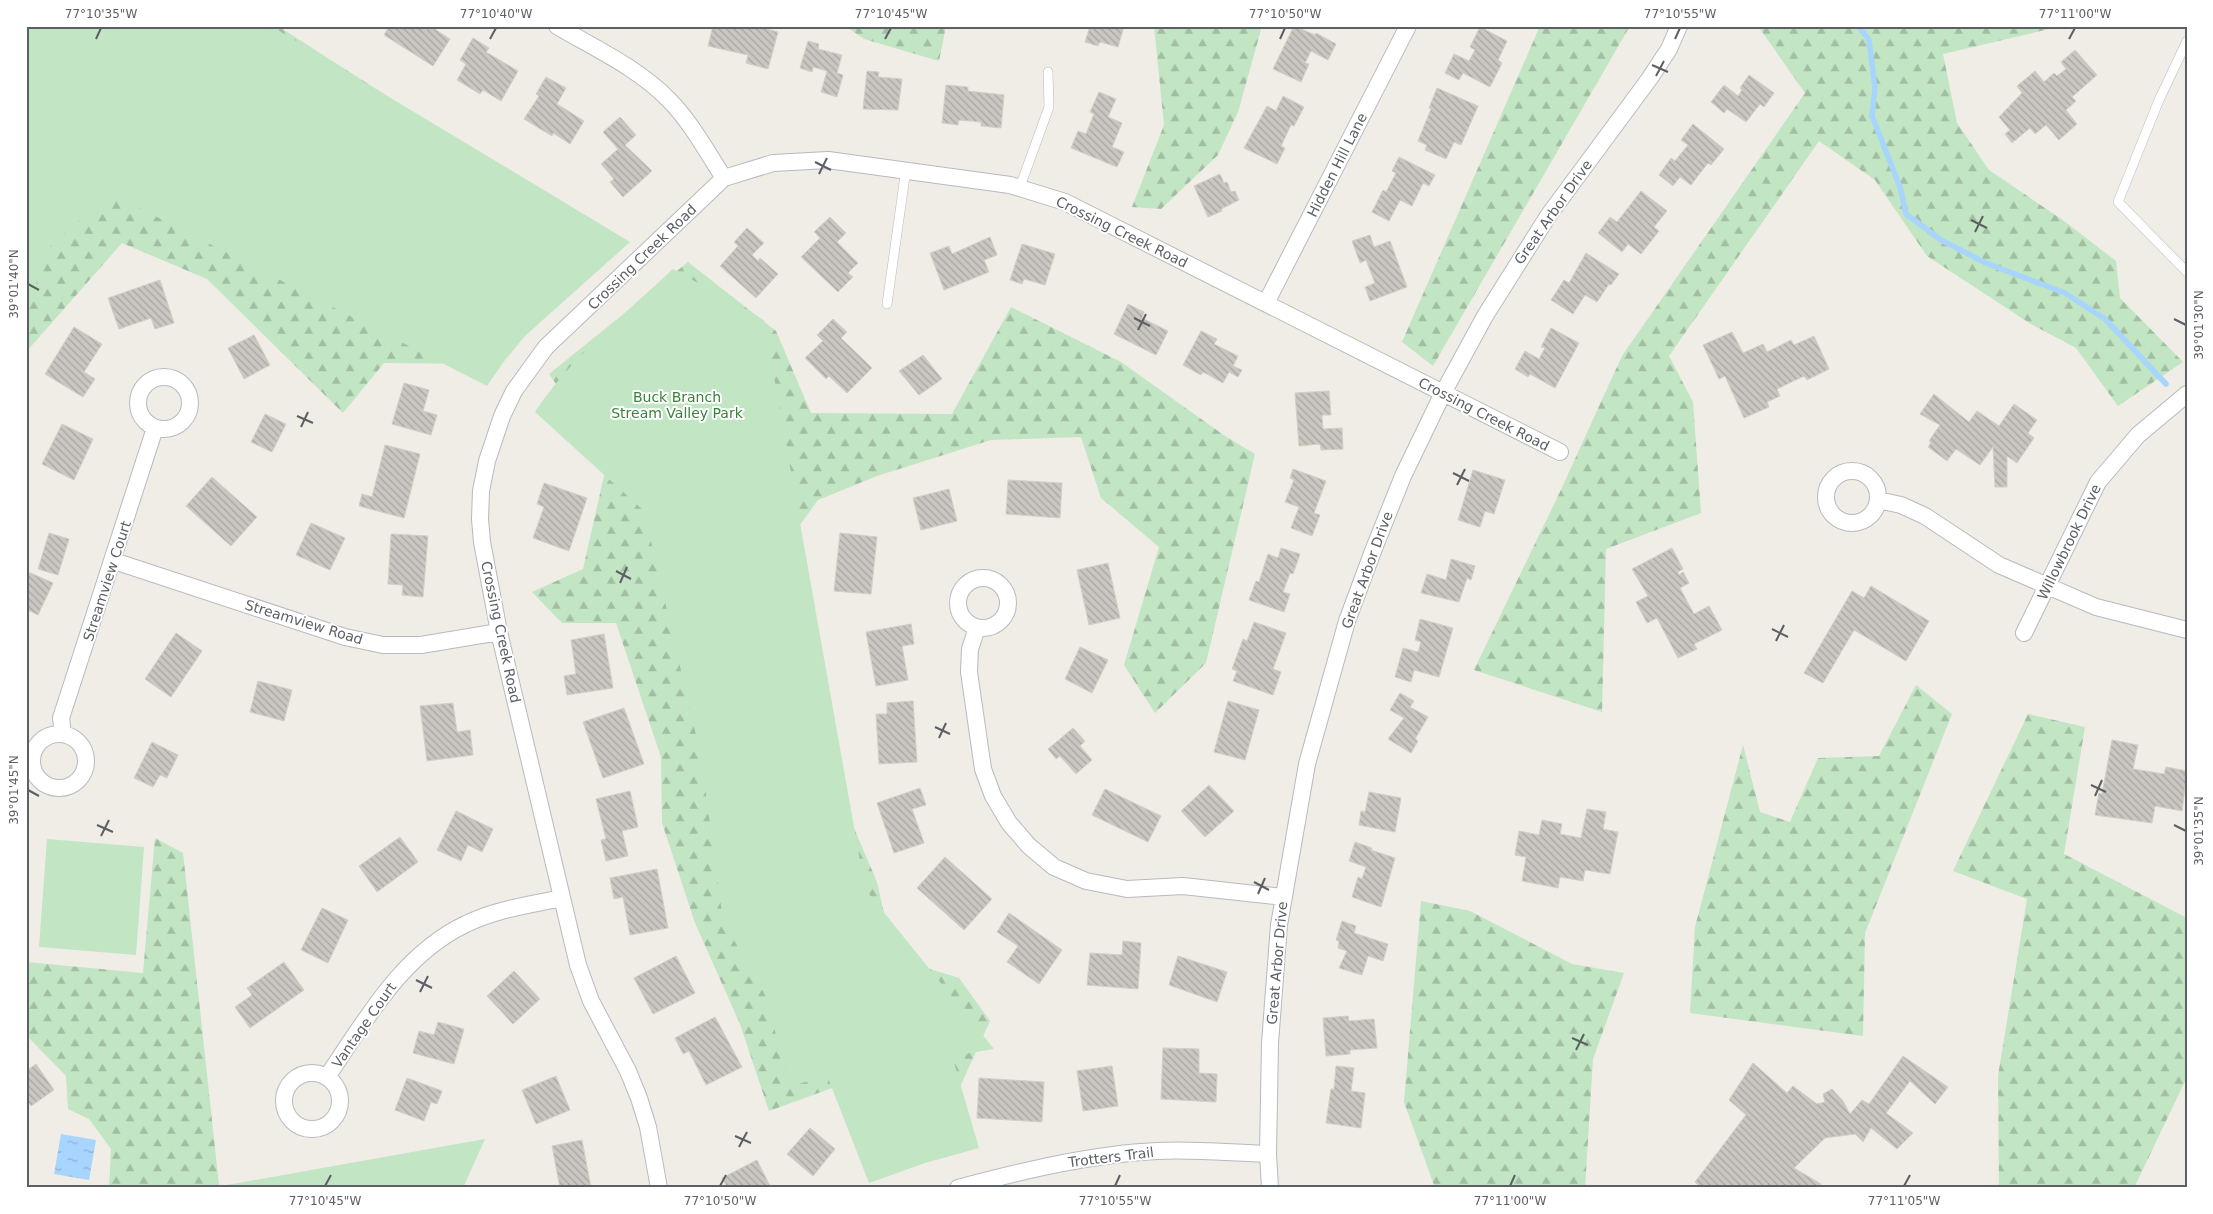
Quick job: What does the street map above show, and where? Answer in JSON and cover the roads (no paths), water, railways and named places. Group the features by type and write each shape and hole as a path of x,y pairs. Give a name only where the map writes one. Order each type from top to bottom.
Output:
{"street":[{"path":"557,26 638,73 654,86 670,101 692,129 724,178"},
{"name":"Hidden Hill Lane","path":"1266,303 1408,26"},
{"name":"Great Arbor Drive","path":"1270,1188 1268,1154 1270,1043 1283,897 1307,764 1345,630 1373,551 1400,485 1443,393 1485,316 1548,216 1650,78 1669,49 1678,26"},
{"name":"Crossing Creek Road","path":"658,1188 648,1127 639,1098 628,1071 591,1002 578,965 499,632 482,542 480,519 481,491 487,461 506,408 514,391 546,347 724,178 773,163 800,160 828,160 906,169 1020,187 1065,202 1560,452"},
{"name":"Willowbrook Drive","path":"2024,633 2098,482 2138,435 2187,394"},
{"name":"Streamview Court","path":"62,734 61,718 114,561 155,428"},
{"path":"1878,500 1901,506 1925,516 1999,565 2096,607 2187,630"},
{"name":"Streamview Road","path":"114,561 345,637 383,645 421,645 499,632"},
{"path":"977,628 970,648 969,672 983,769 993,796 1008,823 1029,846 1054,867 1086,881 1127,889 1183,886 1283,897"},
{"name":"Vantage Court","path":"327,1077 383,994 411,963 438,942 465,924 502,910 562,898"},
{"name":"Trotters Trail","path":"958,1188 1065,1163 1157,1151 1268,1154"}],"lane":[{"path":"2187,41 2159,100 2118,202 2187,272"},
{"path":"1020,187 1049,107 1048,72"},
{"path":"886,304 906,169"}],"water":[{"path":"61,1134 96,1140 89,1180 54,1174"}],"waterway":[{"path":"1858,26 1869,40 1875,88 1872,116 1900,187 1906,214 1941,240 1986,263 2065,293 2105,319 2166,384"}],"park label":[{"name":"Buck Branch Stream Valley Park","path":"677,406"}]}
